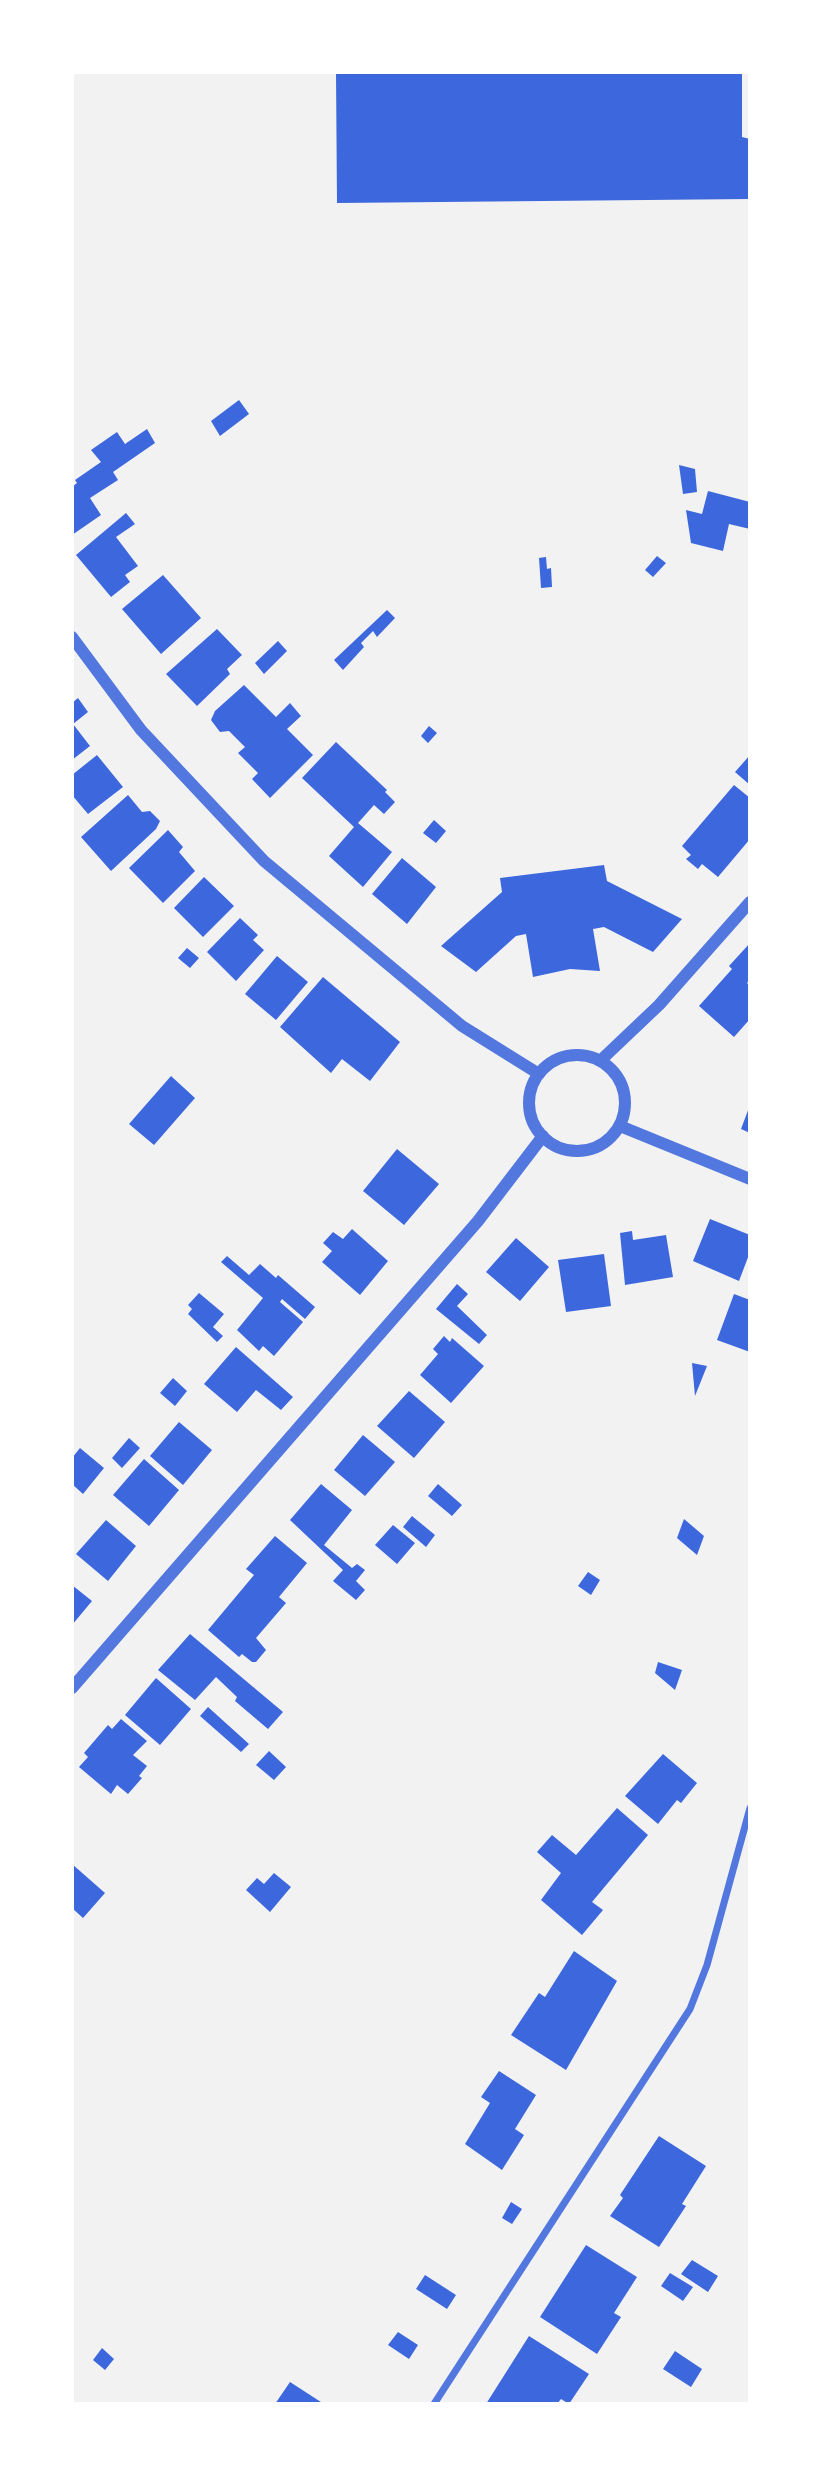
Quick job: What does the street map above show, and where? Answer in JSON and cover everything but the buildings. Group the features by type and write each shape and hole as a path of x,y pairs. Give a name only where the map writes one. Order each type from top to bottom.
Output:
{"street":[{"path":"72,637 141,730 264,861 462,1026 539,1074"},
{"path":"600,1060 659,1005 750,902"},
{"path":"574,1055 600,1060 621,1082 625,1097 620,1126 598,1146 584,1150 569,1150 542,1136 530,1113 529,1099 539,1074 561,1058 574,1055"},
{"path":"620,1126 750,1179"},
{"path":"72,1688 478,1221 542,1136"},
{"path":"434,2404 690,2009 707,1965 750,1808"}]}
